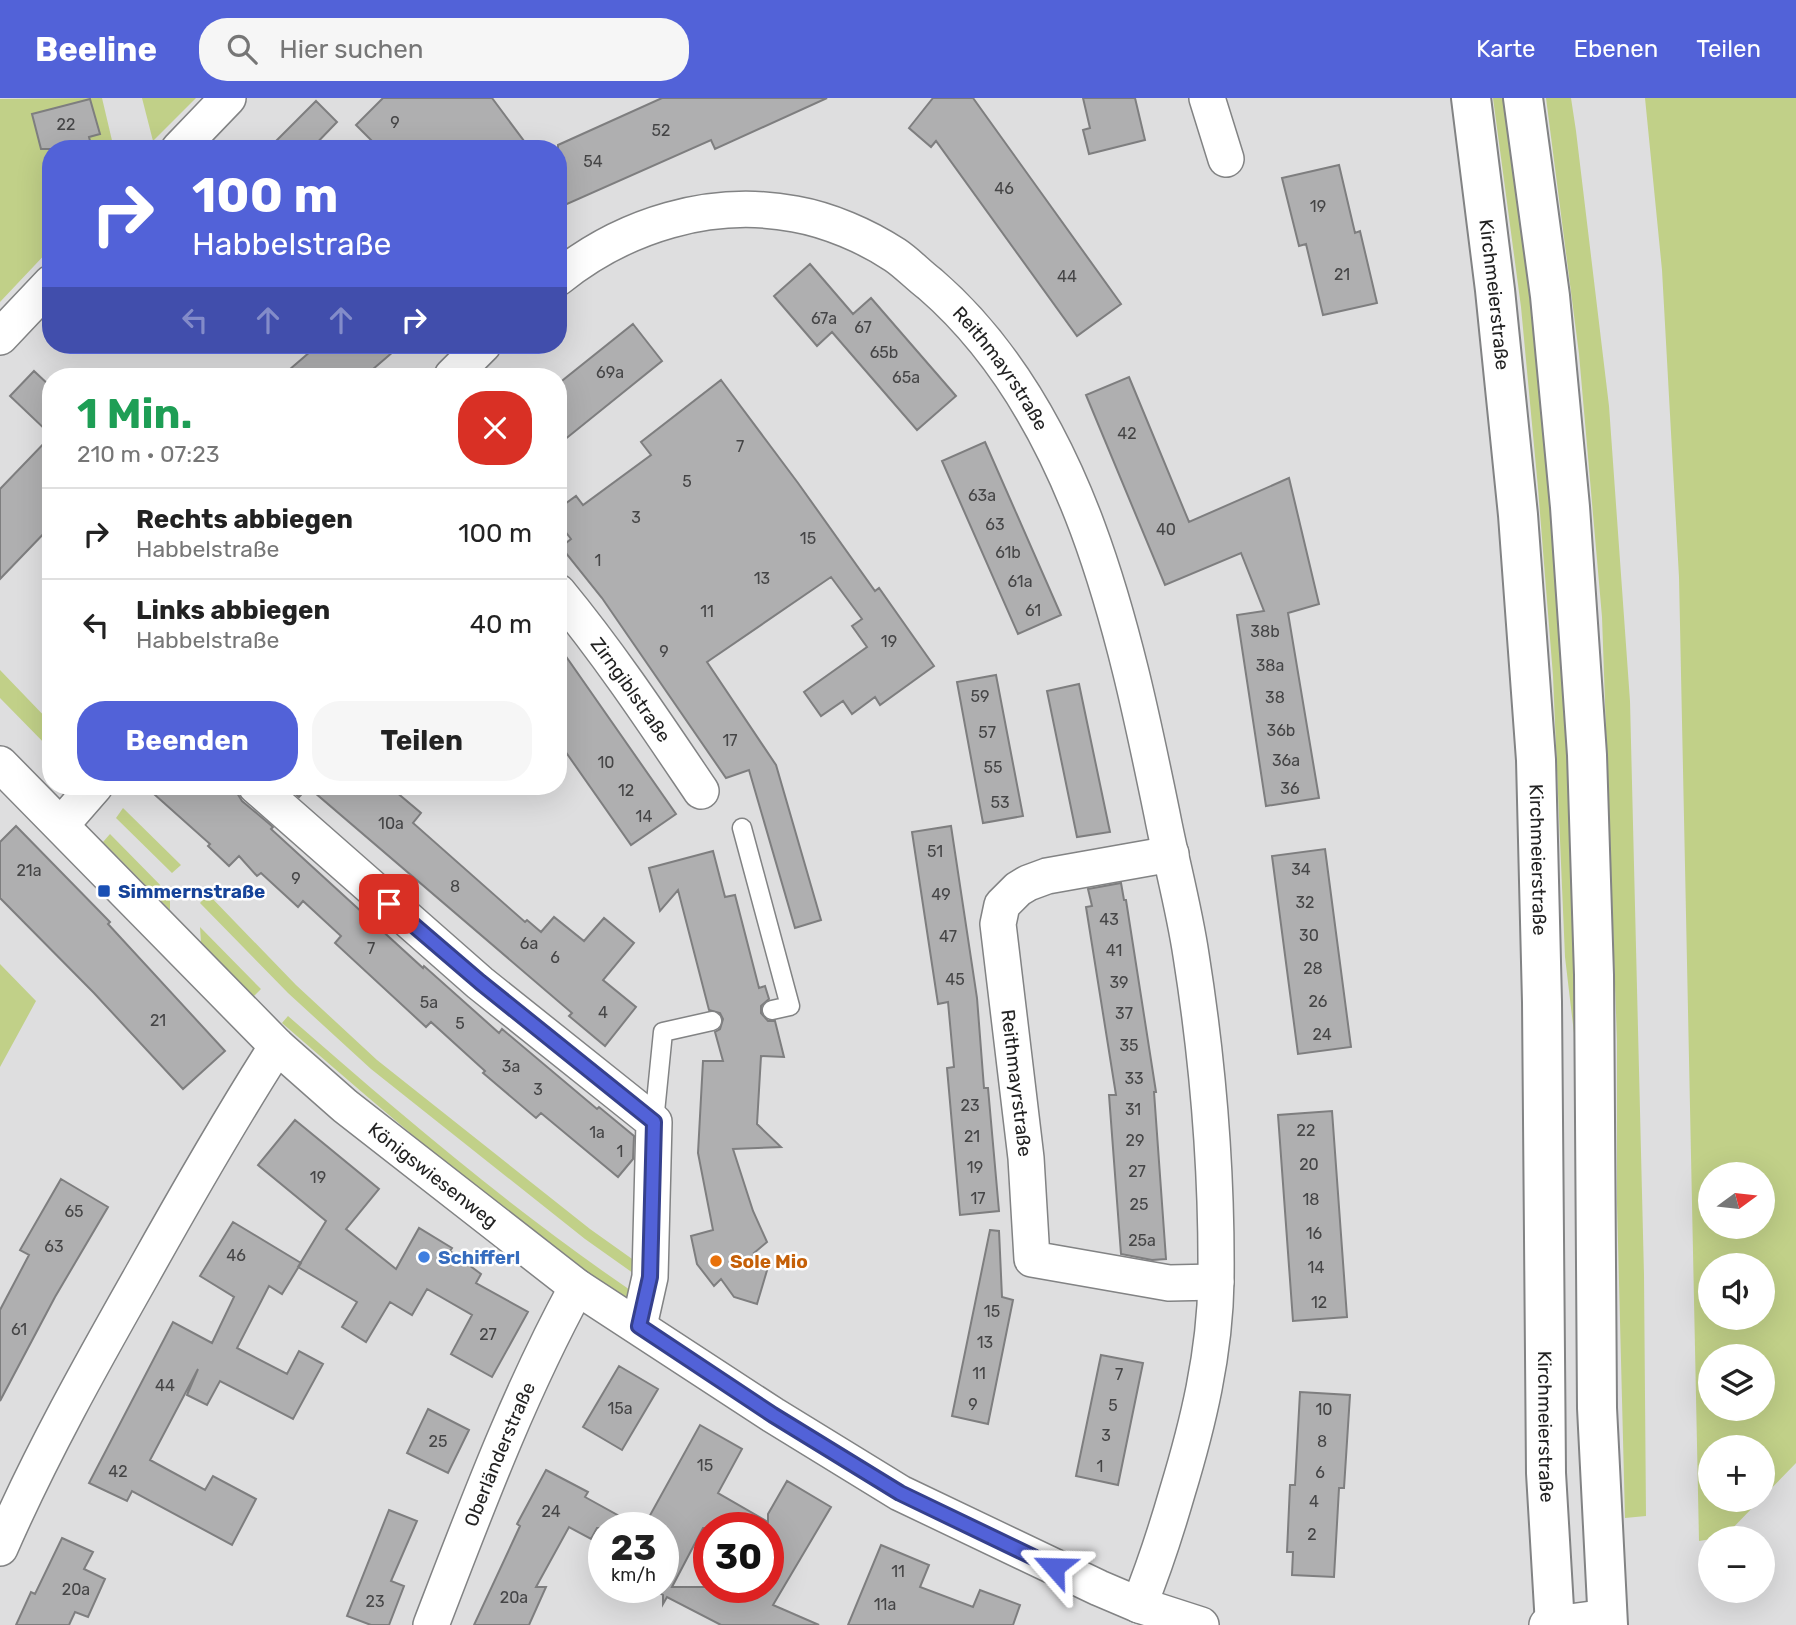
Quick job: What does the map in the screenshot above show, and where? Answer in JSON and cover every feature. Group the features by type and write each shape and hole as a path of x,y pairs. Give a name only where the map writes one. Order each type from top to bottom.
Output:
{"main road":[{"name":"Kirchmeierstraße","path":"1471,98 1495,290 1518,515 1536,760 1543,1033 1546,1473 1553,1624"},
{"path":"1523,98 1550,296 1570,508 1587,755 1594,975 1597,1408 1607,1621"}],"street":[{"path":"188,140 228,98"},
{"path":"1207,98 1226,159"},
{"name":"Reithmayrstraße","path":"567,272 601,249 650,226 686,215 715,209 755,209 809,216 846,230 897,256 947,299 992,351 1023,393 1055,452 1104,576 1130,669 1171,854 1191,954 1203,1049 1213,1169 1216,1282 1212,1340 1198,1421 1155,1567 1139,1605"},
{"path":"0,338 42,293"},
{"path":"460,368 474,354"},
{"name":"Zirngiblstraße","path":"567,603 593,635 701,791"},
{"name":"Königswiesenweg","path":"0,764 277,1046 364,1121 577,1287 773,1415 900,1493 1042,1562 1139,1605 1200,1625"},
{"path":"61,825 87,795"},
{"path":"266,795 480,982 654,1122 650,1277 639,1326"},
{"name":"Reithmayrstraße","path":"1171,854 1047,876 1018,889 1002,905 998,924 1026,1158 1032,1259 1169,1283 1216,1282"},
{"path":"0,1548 32,1475 107,1337 187,1195 277,1046"},
{"name":"Oberländerstraße","path":"431,1625 516,1414 577,1287"},
{"path":"1553,1624 1607,1621"}],"lane":[{"path":"741,828 790,1006 772,1010"},
{"path":"654,1122 663,1032 712,1021"}],"green space":[{"path":"102,98 112,140 42,140 42,258 0,302 0,99"},
{"path":"142,98 196,98 154,140"},
{"path":"1493,98 1509,98 1528,232 1569,665 1576,1050 1565,957 1553,676 1538,488 1521,307"},
{"path":"1546,98 1571,98 1576,131 1609,406 1630,701 1644,1275 1646,1516 1625,1518 1617,1203 1617,1041 1602,617 1579,354"},
{"path":"1645,98 1796,98 1796,1463 1775,1485 1775,1435 1698,1435 1698,1493 1679,577 1662,270"},
{"path":"0,670 42,714 42,741 0,698"},
{"path":"123,808 181,865 172,873 116,818"},
{"path":"110,834 170,895 170,910 103,842"},
{"path":"208,894 296,985 377,1060 590,1229 642,1266 640,1278 585,1239 371,1069 288,993 200,903"},
{"path":"200,927 261,989 254,996 201,942"},
{"path":"0,964 36,1001 0,1067"},
{"path":"288,1016 499,1194 633,1292 627,1297 621,1296 490,1198 282,1023"},
{"path":"1698,1512 1748,1512 1735,1526 1699,1526"}],"building":[{"path":"383,98 492,98 523,140 371,140 356,125"},
{"path":"662,98 827,98 715,149 711,140 567,204 567,141"},
{"path":"933,98 973,98 1121,304 1077,336 936,141 931,147 909,128"},
{"path":"1083,98 1135,98 1145,140 1089,154 1083,130 1090,128"},
{"path":"90,99 100,134 89,137 90,140 42,140 41,149 32,114"},
{"path":"316,101 337,122 320,140 277,140"},
{"path":"1339,165 1355,233 1360,231 1377,303 1323,315 1306,244 1299,246 1282,178"},
{"path":"810,264 853,314 871,298 956,396 917,430 832,332 817,346 774,296"},
{"path":"633,324 662,361 567,438 567,377"},
{"path":"308,354 391,354 374,368 291,368"},
{"path":"34,371 42,379 42,426 10,396"},
{"path":"1129,377 1189,522 1289,478 1319,604 1288,613 1319,798 1266,806 1237,615 1264,611 1241,553 1165,585 1086,395"},
{"path":"721,380 875,591 879,588 934,666 880,705 875,697 852,714 843,701 821,716 804,692 867,647 852,626 862,619 831,577 707,662 776,765 821,920 795,928 749,770 726,778 602,598 567,554 567,542 571,539 567,534 567,502 576,496 583,505 651,455 641,442"},
{"path":"985,442 1061,615 1018,634 942,461"},
{"path":"42,445 42,535 0,579 0,489"},
{"path":"567,658 676,814 631,845 567,754"},
{"path":"996,675 1023,816 983,823 957,682"},
{"path":"1079,684 1110,832 1077,837 1047,691"},
{"path":"155,795 238,795 273,827 271,829 423,968 424,966 499,1033 502,1029 597,1109 599,1107 634,1136 633,1159 618,1177 541,1113 536,1118 483,1073 485,1071 431,1022 426,1027 335,943 341,936 303,901 298,907 261,873 257,876 239,856 229,866 208,846 210,844"},
{"path":"317,795 400,795 421,813 413,823 525,922 527,920 541,932 554,917 584,941 604,918 634,943 603,980 636,1007 605,1046 569,1016 572,1013"},
{"path":"16,826 110,922 108,924 225,1051 183,1089 94,993 0,898 0,842"},
{"path":"951,826 977,998 984,1088 988,1088 999,1211 960,1215 947,1068 954,1067 948,1002 938,1004 912,832"},
{"path":"1325,849 1351,1047 1298,1054 1272,856"},
{"path":"713,851 725,897 735,895 759,988 765,986 769,999 761,1006 761,1013 768,1021 775,1021 784,1057 761,1056 757,1124 781,1147 733,1149 753,1211 767,1242 754,1253 768,1267 757,1304 734,1297 721,1279 714,1286 697,1264 691,1236 713,1230 698,1153 703,1061 723,1061 715,1032 720,1029 723,1019 720,1013 709,1010 678,890 660,911 649,868"},
{"path":"1121,883 1126,900 1156,1092 1166,1259 1152,1260 1121,1254 1109,1095 1116,1095 1086,907 1092,906 1088,889"},
{"path":"1332,1111 1347,1317 1293,1321 1278,1115"},
{"path":"295,1120 379,1189 346,1229 396,1269 419,1228 452,1248 450,1251 481,1274 476,1283 528,1312 492,1377 451,1354 472,1315 427,1289 412,1315 390,1302 366,1342 342,1327 357,1302 298,1267 326,1221 258,1165"},
{"path":"61,1179 108,1207 55,1297 0,1401 0,1310 29,1255 20,1250"},
{"path":"233,1222 301,1263 282,1294 269,1286 237,1348 287,1374 299,1351 323,1364 293,1419 220,1381 207,1405 187,1395 198,1369 150,1460 205,1490 213,1476 256,1499 232,1545 132,1491 127,1501 89,1483 173,1322 212,1343 234,1297 200,1276"},
{"path":"990,1230 999,1231 1002,1297 1013,1300 988,1424 952,1416"},
{"path":"1101,1355 1143,1363 1118,1485 1076,1476"},
{"path":"619,1366 658,1389 622,1450 583,1427"},
{"path":"1300,1392 1350,1395 1344,1488 1339,1488 1334,1577 1292,1575 1293,1552 1287,1552 1290,1485 1295,1485"},
{"path":"428,1409 469,1430 448,1473 407,1453"},
{"path":"700,1425 742,1449 718,1493 751,1512 693,1512 693,1547 679,1574 679,1512 652,1512"},
{"path":"546,1470 588,1492 585,1497 612,1512 588,1512 588,1537 569,1527 536,1587 546,1587 529,1625 474,1625 520,1526 517,1524"},
{"path":"787,1481 831,1507 784,1586 784,1512 769,1512"},
{"path":"389,1510 417,1521 391,1581 404,1586 389,1625 371,1625 347,1616"},
{"path":"62,1538 93,1552 84,1569 105,1579 88,1617 75,1612 69,1625 16,1625 31,1592 35,1594"},
{"path":"881,1545 929,1565 920,1587 973,1607 980,1590 1020,1605 1013,1625 848,1625"},
{"path":"679,1587 693,1587 693,1603 774,1603 773,1605 819,1625 721,1625 679,1603"}],"place":[{"name":"Simmernstraße","path":"104,891"},
{"name":"Schifferl","path":"424,1257"},
{"name":"Sole Mio","path":"716,1261"}],"route":[{"path":"389,904 565,1052 654,1122 650,1277 639,1326 773,1415 900,1493 1054,1567"}]}
